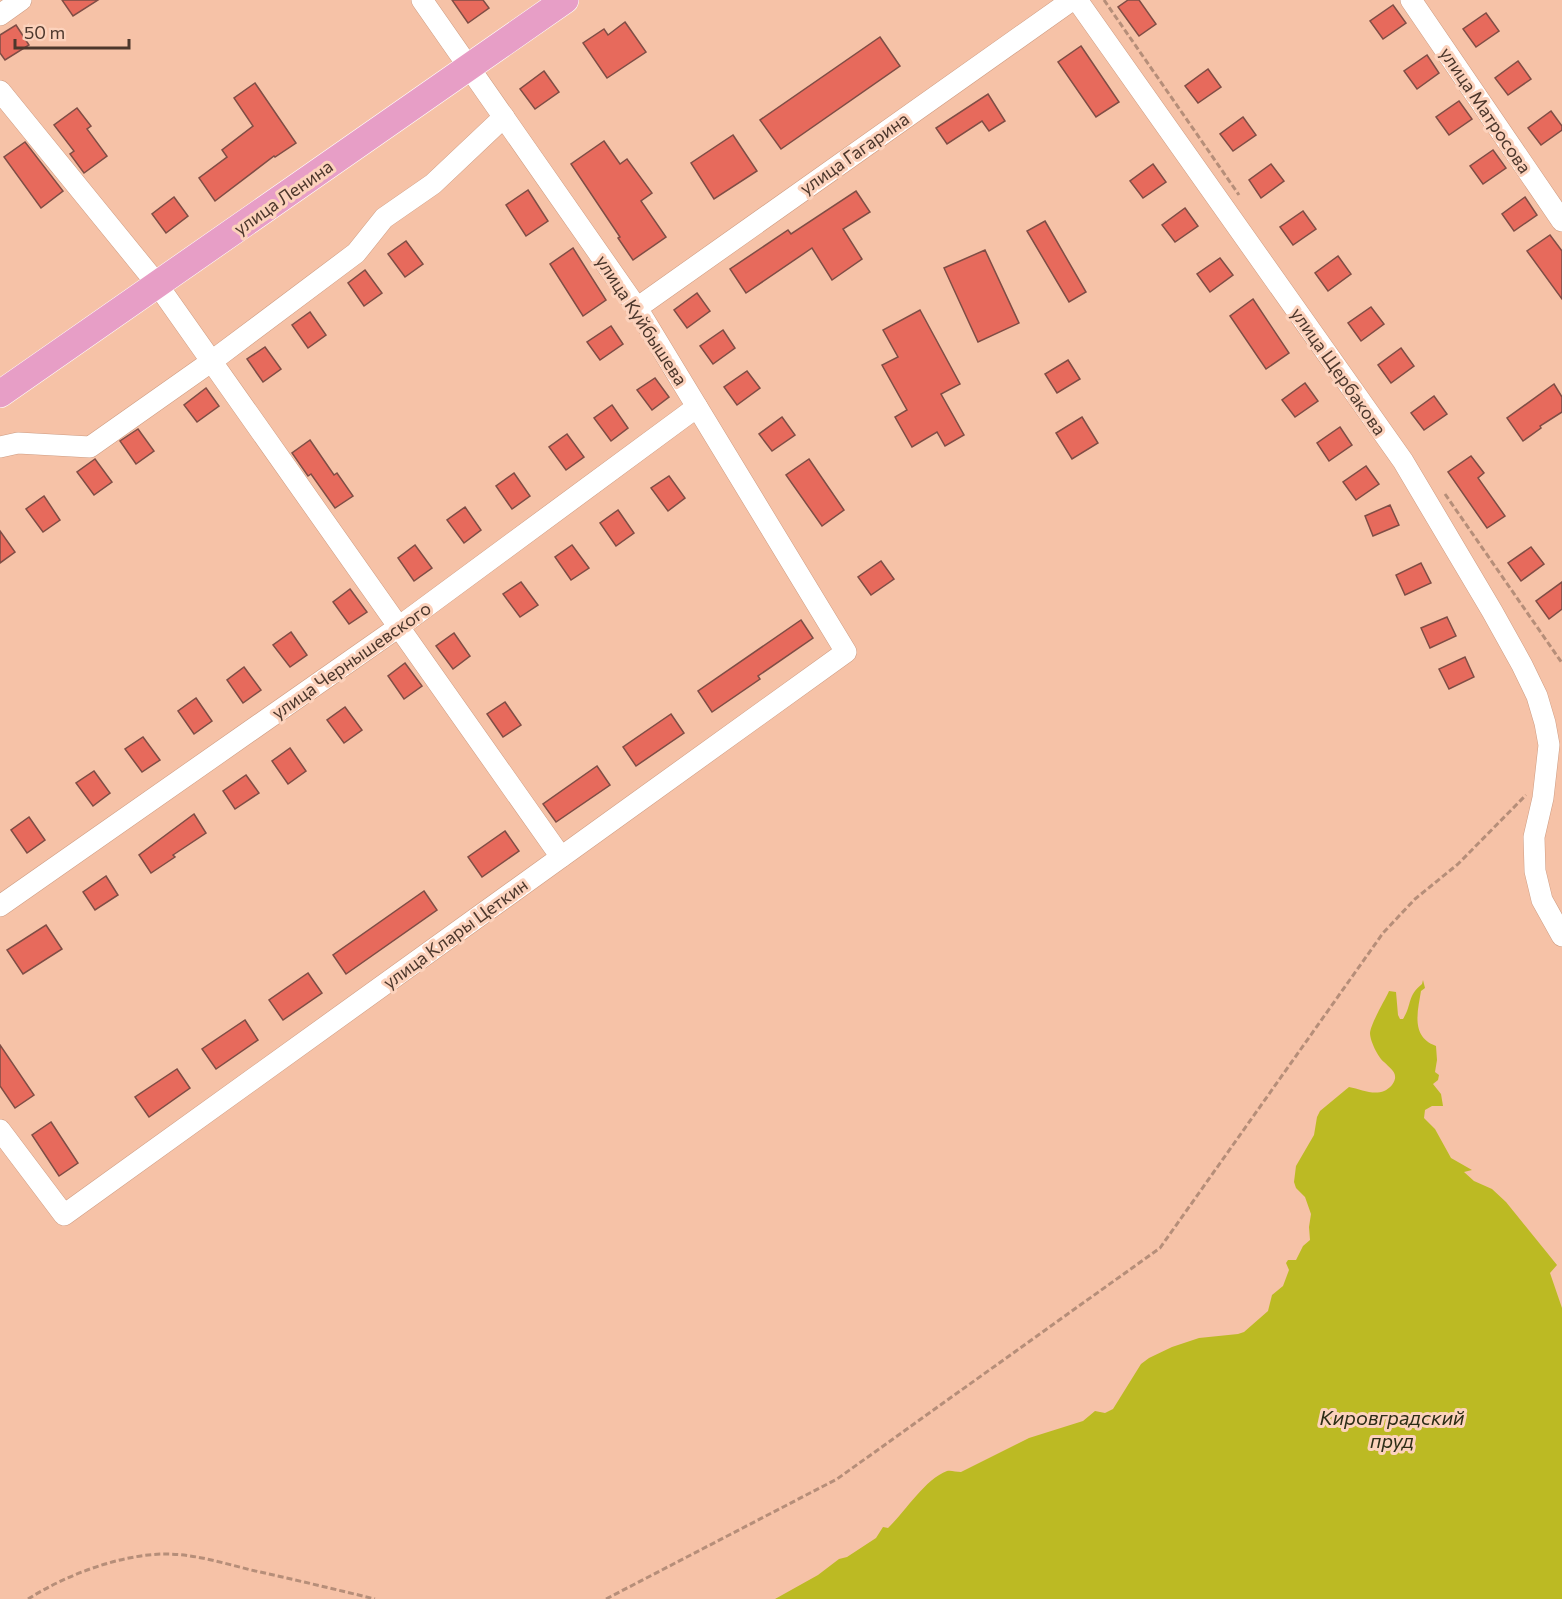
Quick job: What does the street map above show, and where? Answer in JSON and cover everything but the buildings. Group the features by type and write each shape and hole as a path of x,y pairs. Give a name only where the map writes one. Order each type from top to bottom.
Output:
{"main road":[{"name":"улица Ленина","path":"0,394 565,0"}],"street":[{"path":"0,15 21,0"},
{"name":"улица Куйбышева","path":"422,0 637,308 846,652"},
{"name":"улица Гагарина","path":"637,308 1072,0"},
{"name":"улица Щербакова","path":"1077,0 1403,461 1492,610 1537,696 1545,723 1552,768 1534,837 1535,871 1542,900 1562,936"},
{"name":"улица Матросова","path":"1411,0 1562,221"},
{"path":"0,91 157,284 561,857"},
{"path":"0,447 18,443 90,447 212,361 356,253 384,218 433,183 504,117"},
{"name":"улица Чернышевского","path":"0,906 400,626 697,407"},
{"name":"улица Клары Цеткин","path":"0,1130 64,1215 846,652"}],"path":[{"path":"606,1599 837,1479 1160,1248 1383,933 1415,899 1458,864 1552,768"},
{"path":"28,1599 61,1580 93,1568 131,1558 166,1554 211,1560 375,1599"}],"water":[{"name":"Кировградский пруд","path":"1423,980 1425,988 1421,991 1418,1006 1419,1030 1428,1042 1436,1046 1435,1072 1439,1075 1438,1080 1433,1084 1441,1094 1443,1106 1432,1106 1425,1110 1424,1118 1435,1129 1451,1158 1472,1170 1464,1172 1474,1181 1492,1189 1506,1202 1557,1265 1550,1273 1562,1308 1562,1599 775,1599 876,1538 883,1527 888,1528 923,1488 939,1475 949,1471 961,1472 1029,1438 1083,1421 1095,1411 1105,1413 1113,1409 1141,1364 1149,1358 1199,1338 1244,1332 1268,1311 1272,1295 1283,1286 1289,1270 1286,1263 1288,1260 1296,1260 1303,1246 1310,1240 1311,1214 1305,1197 1296,1188 1294,1182 1296,1166 1314,1135 1317,1117 1320,1111 1349,1087 1377,1093 1392,1085 1395,1075 1375,1049 1370,1036 1371,1029 1389,991 1396,992 1398,1015 1400,1019 1403,1019 1412,997"}]}
